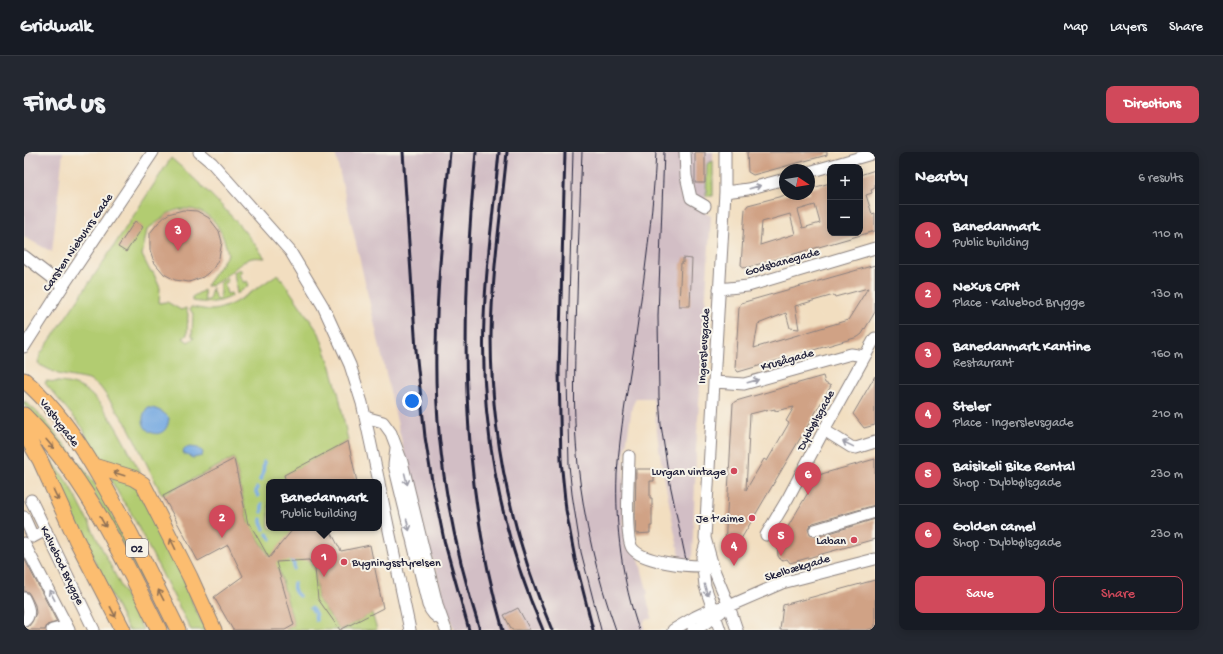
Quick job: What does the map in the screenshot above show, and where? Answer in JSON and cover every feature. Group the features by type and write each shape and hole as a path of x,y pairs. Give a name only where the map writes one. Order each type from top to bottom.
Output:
{"main road":[{"name":"Vasbygade","path":"24,380 58,416 94,466"},
{"name":"Vasbygade","path":"24,415 50,442 76,477 102,519 159,630"},
{"path":"24,432 40,460 76,539 123,630"},
{"name":"O2","path":"94,466 110,494 178,630"},
{"path":"94,466 133,478 143,484 214,630"}],"street":[{"name":"Carsten Niebuhrs Gade","path":"24,347 153,152"},
{"path":"199,152 212,163 290,251 323,306 350,365 365,417 378,479"},
{"path":"685,152 686,176 691,198 705,206"},
{"name":"Ingerslevsgade","path":"725,152 725,192 715,382 705,524 706,542 714,570 737,630"},
{"path":"815,170 875,153"},
{"path":"725,192 748,189 779,181"},
{"name":"Godsbanegade","path":"719,289 748,286 875,248"},
{"path":"24,256 63,286"},
{"name":"Dybbølsgade","path":"766,535 788,498 875,338"},
{"name":"Krusågade","path":"715,382 744,384 851,354 865,356"},
{"path":"365,417 383,422 391,433 396,446 402,462 438,608 444,625"},
{"path":"824,430 851,447 856,448 875,442"},
{"path":"629,456 628,534 631,547 637,553 645,557 676,564 702,566"},
{"path":"382,497 410,630"},
{"name":"Kalvebod Brygge","path":"31,500 94,630"},
{"path":"815,530 875,512"},
{"path":"24,517 33,537 46,530"},
{"name":"Ingerslevsgade","path":"706,542 702,557 705,586 720,630"},
{"path":"24,543 70,630"},
{"name":"Skelbækgade","path":"714,613 782,583 875,558"},
{"path":"24,598 28,605 29,613 27,619 24,621"},
{"path":"673,630 695,617 714,613"},
{"path":"693,630 700,627 714,613"},
{"path":"52,630 60,628 65,630"}],"shaded area":[{"path":"24,152 63,152 52,252 24,237"},
{"path":"335,152 713,152 713,161 707,164 705,213 711,216 696,450 692,559 681,561 659,449 653,398 636,398 632,407 624,459 624,523 639,559 648,594 646,595 652,618 644,621 644,630 454,630 443,597 407,465"}],"green space":[{"path":"171,158 221,205 255,244 265,258 246,260 217,282 206,286 228,254 218,227 209,216 196,210 176,210 168,214 147,230 142,255 150,271 153,272 160,288 159,303 167,302 181,310 186,308 188,314 187,335 183,338 188,342 194,338 192,336 193,314 190,309 191,307 213,310 230,305 278,274 319,333 339,396 348,441 285,475 286,479 266,479 266,531 294,531 297,543 315,569 318,599 340,630 285,630 294,625 279,570 248,523 234,458 162,495 128,426 101,388 89,380 58,374 38,364 40,355 104,261"},
{"path":"713,161 713,196 706,196 707,164"},
{"path":"240,269 242,272 239,275 244,283 247,281 249,285 237,294 234,272"},
{"path":"226,278 228,282 224,283 227,294 231,293 232,296 227,299 212,302 192,301 192,297 204,290 205,301 209,300 212,288 216,300 220,298 220,283"},
{"path":"46,381 63,382 76,385 89,393 97,401 120,434 137,466 140,476 107,465 93,453 83,428 45,383"},
{"path":"24,401 48,424 87,473 102,495 170,630 166,630 128,554 85,480 35,415 24,405"},
{"path":"51,459 74,493 143,630 128,630 55,479"},
{"path":"112,478 132,484 138,489 185,581 194,607 206,630 191,630 129,509 122,500 111,480"},
{"path":"372,613 377,630 341,630"}],"water":[{"path":"147,408 159,410 169,418 167,427 162,432 157,434 146,429 143,423 143,416"},
{"path":"190,447 198,448 203,452 202,456 193,458 184,454 183,451"}],"building":[{"path":"695,152 705,152 705,183 695,183"},
{"path":"747,152 827,152 827,155 794,164 779,164 779,168 753,175 748,172"},
{"path":"875,170 875,188 871,190 872,193 866,195 872,214 875,213 875,231 863,234 863,174"},
{"path":"827,184 827,236 857,236 745,268 741,265 745,209 748,205 779,197 779,200 815,200 815,187","holes":["815,205 820,223 803,228 798,210","790,214 795,234 760,245 762,222"]},
{"path":"183,210 197,211 209,218 219,231 222,242 219,258 213,269 203,277 189,282 175,280 164,274 154,262 150,250 150,233 158,223 168,214"},
{"path":"135,221 143,227 126,252 118,247"},
{"path":"683,258 692,259 690,306 679,306 681,263 683,263"},
{"path":"875,265 875,312 862,334 858,337 738,372 735,368 739,307 741,303","holes":["868,288 848,320 754,348 758,324 786,313 790,328 799,329 795,306 834,295 835,297"]},
{"path":"823,376 825,383 831,386 734,551 725,547 733,403","holes":["794,407 786,421 789,423 767,461 764,459 746,490 750,414 766,410 775,409 775,411"]},
{"path":"875,376 875,425 864,428 853,414"},
{"path":"348,441 356,479 285,479 284,475"},
{"path":"234,459 248,524 250,524 269,558 292,531 331,531 341,551 370,545 383,608 340,630 318,599 315,569 309,560 276,562 294,625 285,630 233,630 214,597 243,576 228,545 198,561 163,496"},
{"path":"875,459 875,505 813,523 808,529 810,535 817,537 875,519 875,539 790,563 787,559 780,559 778,556 777,542 779,542 819,475"},
{"path":"636,469 654,469 654,481 650,481 650,498 652,498 652,526 650,526 650,533 636,534"},
{"path":"24,558 57,622 47,625 45,630 24,630 24,628 29,626 32,622 36,613 35,605 30,595 28,592 24,591"},
{"path":"875,580 875,628 866,630 780,630 783,605"},
{"path":"518,608 530,630 512,630 504,615"}],"waterway":[{"path":"260,480 263,473 264,462"},
{"path":"257,488 256,492 258,496"},
{"path":"262,504 262,512"},
{"path":"261,519 264,529"},
{"path":"267,534 271,539"},
{"path":"289,558 294,564 294,569"},
{"path":"294,583 294,590 299,596"},
{"path":"311,608 315,613 316,620"}],"tram line":[{"path":"573,152 567,378 569,465 581,552 601,630"},
{"path":"582,152 575,360 576,444 584,507 592,549 616,630"},
{"path":"639,630 628,592 621,553 617,513 617,474 622,424 648,247 656,152"},
{"path":"664,152 658,316 659,397 661,425 669,479 686,560"}],"railway":[{"path":"403,152 416,350 425,437 444,540 469,630"},
{"path":"450,152 438,299 436,348 438,419 441,455 453,526 480,630"},
{"path":"476,152 468,272 466,333 467,393 471,453 478,513 488,572 503,630"},
{"path":"499,152 485,297 485,398 496,477 504,517 528,593 543,630"},
{"path":"507,152 495,267 492,313 492,374 495,411 506,486 515,523 538,595 552,630"},
{"path":"565,152 559,372 561,460 566,510 575,559 593,630"}],"place":[{"name":"Banedanmark Kantine","path":"178,251"},
{"name":"Lurgan vintage","path":"734,471"},
{"name":"Golden camel","path":"808,495"},
{"name":"Je t’aime","path":"752,518"},
{"name":"Nexus CPH","path":"222,538"},
{"name":"Laban","path":"854,540"},
{"name":"Baisikeli Bike Rental","path":"781,556"},
{"name":"Bygningsstyrelsen","path":"344,562"},
{"name":"Steler","path":"734,566"},
{"name":"Banedanmark","path":"324,577"}]}
